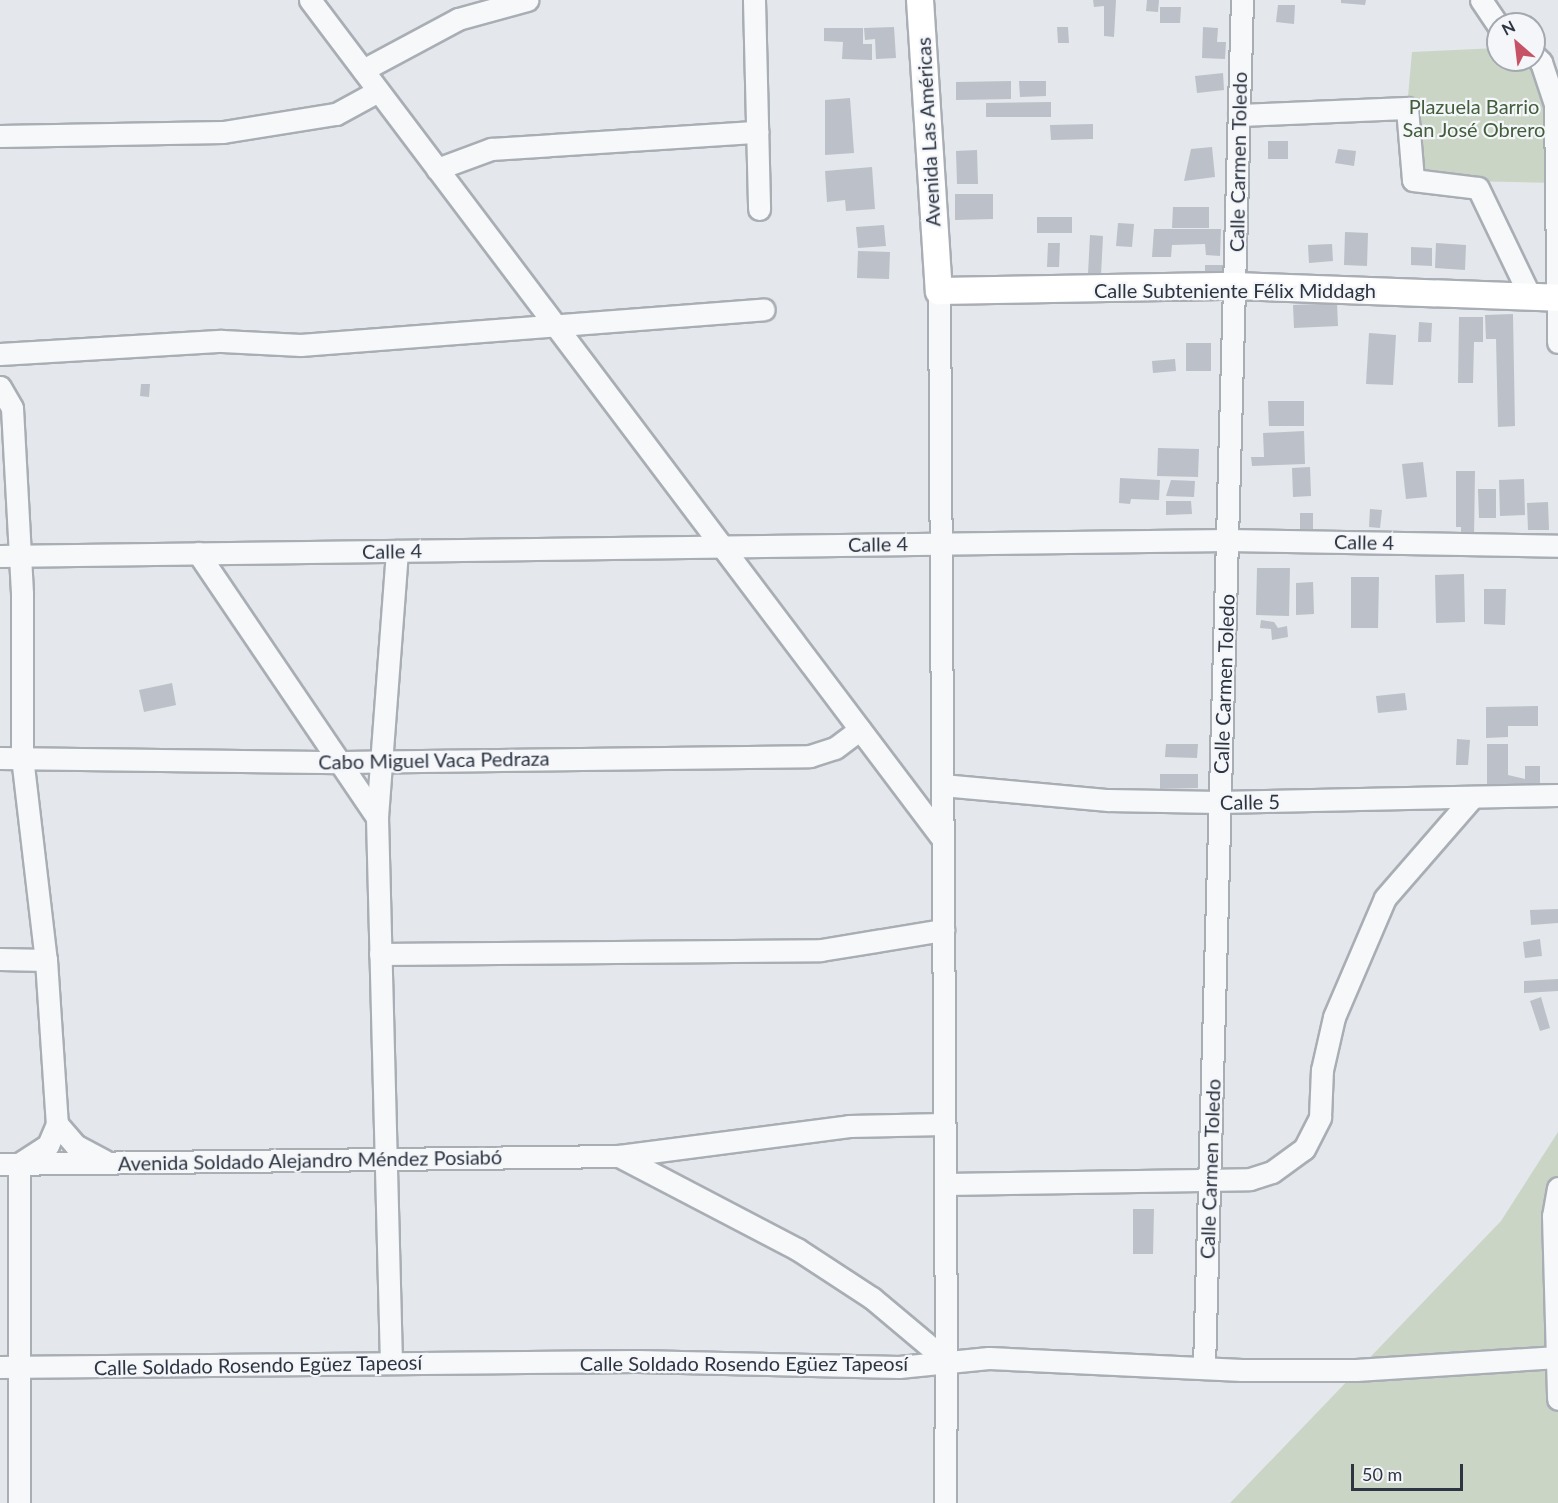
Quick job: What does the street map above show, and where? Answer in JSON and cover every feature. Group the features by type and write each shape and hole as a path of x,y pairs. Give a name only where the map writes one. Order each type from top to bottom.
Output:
{"main road":[{"name":"Avenida Las Américas","path":"920,0 939,291"},
{"name":"Calle Subteniente Félix Middagh","path":"939,291 1235,286 1557,298"}],"street":[{"path":"309,0 942,838"},
{"path":"363,70 458,19 527,0"},
{"path":"754,0 759,209"},
{"name":"Calle Carmen Toledo","path":"1204,1367 1242,0"},
{"path":"1542,72 1552,91 1558,142 1558,342"},
{"path":"0,136 223,132 336,114 378,91"},
{"path":"1239,115 1407,108 1413,180 1478,188 1530,296"},
{"path":"437,169 491,149 757,132"},
{"path":"939,291 945,1503"},
{"path":"0,354 222,341 301,345 764,309"},
{"path":"0,387 12,408 9,556 22,594 22,757 46,960 57,1124 48,1145 9,1164 9,1367 19,1503"},
{"name":"Calle 4","path":"9,556 1228,540 1558,546"},
{"path":"391,1363 377,817 398,550"},
{"path":"198,553 342,762 377,817"},
{"name":"Cabo Miguel Vaca Pedraza","path":"0,758 342,762 810,756 835,748 860,729"},
{"name":"Calle 5","path":"942,784 1108,800 1218,802 1558,795"},
{"path":"945,1184 1250,1179 1272,1172 1304,1149 1320,1118 1322,1070 1334,1017 1385,898 1472,798"},
{"path":"380,954 821,950 943,930"},
{"path":"0,959 46,960"},
{"path":"57,1124 75,1145 108,1163"},
{"name":"Avenida Soldado Alejandro Méndez Posiabó","path":"9,1164 619,1156 849,1126 944,1124"},
{"path":"619,1156 797,1249 872,1298 946,1360"},
{"path":"1558,1188 1553,1216 1558,1399"},
{"name":"Calle Soldado Rosendo Egüez Tapeosí","path":"9,1367 637,1361 899,1367 946,1360 989,1358 1204,1367 1356,1370 1558,1357"}],"green space":[{"name":"Plazuela Barrio San José Obrero","path":"1486,49 1486,72 1539,72 1552,91 1556,183 1413,180 1407,108 1412,52"},
{"path":"1558,1132 1558,1503 1230,1503 1501,1221"}],"building":[{"path":"1093,0 1116,0 1114,37 1104,36 1104,6 1094,7"},
{"path":"1147,0 1159,0 1158,12 1146,11"},
{"path":"1341,0 1366,0 1365,5 1341,3"},
{"path":"1278,5 1295,5 1294,24 1276,22"},
{"path":"1160,7 1181,7 1180,23 1160,23"},
{"path":"894,27 896,58 876,59 875,39 865,40 864,28"},
{"path":"1057,27 1068,27 1069,43 1058,43"},
{"path":"1203,27 1218,28 1217,42 1226,42 1225,59 1202,58"},
{"path":"824,28 863,28 863,44 872,44 872,60 842,59 843,42 824,41"},
{"path":"1223,73 1224,90 1197,93 1195,76"},
{"path":"1011,81 1011,99 956,100 956,82"},
{"path":"1019,81 1046,81 1046,96 1020,97"},
{"path":"850,98 854,153 825,155 825,100"},
{"path":"1051,102 1051,117 986,117 986,103"},
{"path":"1093,124 1093,139 1051,140 1050,125"},
{"path":"1268,141 1288,141 1288,159 1268,159"},
{"path":"1212,147 1215,177 1184,181 1191,149"},
{"path":"1338,149 1356,151 1354,166 1335,163"},
{"path":"977,150 978,184 957,184 956,151"},
{"path":"872,167 875,209 846,211 845,200 827,202 825,171"},
{"path":"955,194 993,194 993,219 955,220"},
{"path":"1173,207 1209,207 1209,228 1172,228"},
{"path":"1037,217 1072,217 1072,233 1037,233"},
{"path":"1118,223 1134,224 1132,247 1116,246"},
{"path":"884,225 886,246 858,248 856,227"},
{"path":"1154,229 1221,229 1220,256 1206,255 1205,244 1172,245 1171,257 1152,257"},
{"path":"1345,232 1368,233 1367,266 1344,265"},
{"path":"1090,235 1103,236 1101,275 1088,274"},
{"path":"1048,243 1060,243 1059,267 1047,267"},
{"path":"1436,243 1466,245 1465,270 1435,268"},
{"path":"1332,244 1333,261 1309,263 1308,245"},
{"path":"1411,247 1432,248 1432,266 1411,265"},
{"path":"858,251 890,252 889,279 857,278"},
{"path":"1205,265 1223,265 1222,275 1205,274"},
{"path":"1337,303 1338,326 1294,328 1293,305"},
{"path":"1513,314 1515,426 1498,427 1496,339 1486,339 1485,315"},
{"path":"1459,317 1483,317 1483,342 1474,342 1473,383 1458,383"},
{"path":"1419,322 1432,323 1431,342 1418,342"},
{"path":"1369,333 1396,335 1393,385 1366,384"},
{"path":"1186,343 1211,343 1211,371 1186,371"},
{"path":"1175,359 1176,371 1153,373 1152,361"},
{"path":"141,384 150,384 149,397 140,396"},
{"path":"1268,401 1304,401 1304,426 1269,426"},
{"path":"1304,431 1305,464 1252,466 1251,457 1264,457 1263,433"},
{"path":"1158,448 1199,449 1198,477 1157,476"},
{"path":"1423,462 1427,497 1406,499 1402,464"},
{"path":"1310,467 1311,496 1293,497 1292,468"},
{"path":"1456,471 1475,471 1474,538 1461,538 1461,527 1456,527"},
{"path":"1120,478 1160,480 1159,500 1131,499 1130,504 1119,503"},
{"path":"1524,479 1525,515 1500,516 1499,480"},
{"path":"1171,480 1195,481 1194,497 1166,496"},
{"path":"1478,489 1496,489 1496,518 1479,518"},
{"path":"1166,501 1191,501 1192,514 1166,515"},
{"path":"1548,502 1549,530 1528,530 1527,503"},
{"path":"1370,509 1382,510 1380,528 1369,527"},
{"path":"1300,513 1313,513 1313,529 1300,529"},
{"path":"1257,568 1290,568 1289,616 1256,615"},
{"path":"1464,574 1465,622 1436,623 1435,575"},
{"path":"1351,577 1379,577 1378,628 1351,628"},
{"path":"1313,582 1314,614 1296,615 1296,583"},
{"path":"1484,589 1506,589 1505,625 1484,624"},
{"path":"1261,620 1274,622 1278,628 1287,626 1288,637 1272,640 1271,629 1260,628"},
{"path":"172,683 176,705 144,712 139,690"},
{"path":"1405,693 1407,710 1378,713 1376,696"},
{"path":"1538,706 1538,726 1508,726 1508,737 1486,738 1486,707"},
{"path":"1457,739 1470,740 1468,765 1456,765"},
{"path":"1166,744 1198,744 1197,758 1165,757"},
{"path":"1487,744 1508,744 1508,775 1525,779 1525,766 1540,766 1540,790 1487,790"},
{"path":"1160,774 1198,774 1198,788 1160,789"},
{"path":"1558,909 1558,923 1531,925 1530,910"},
{"path":"1540,939 1542,956 1525,958 1523,942"},
{"path":"1558,979 1558,991 1524,993 1524,981"},
{"path":"1541,997 1550,1028 1540,1031 1530,1001"},
{"path":"1133,1209 1154,1209 1153,1254 1133,1254"}]}
